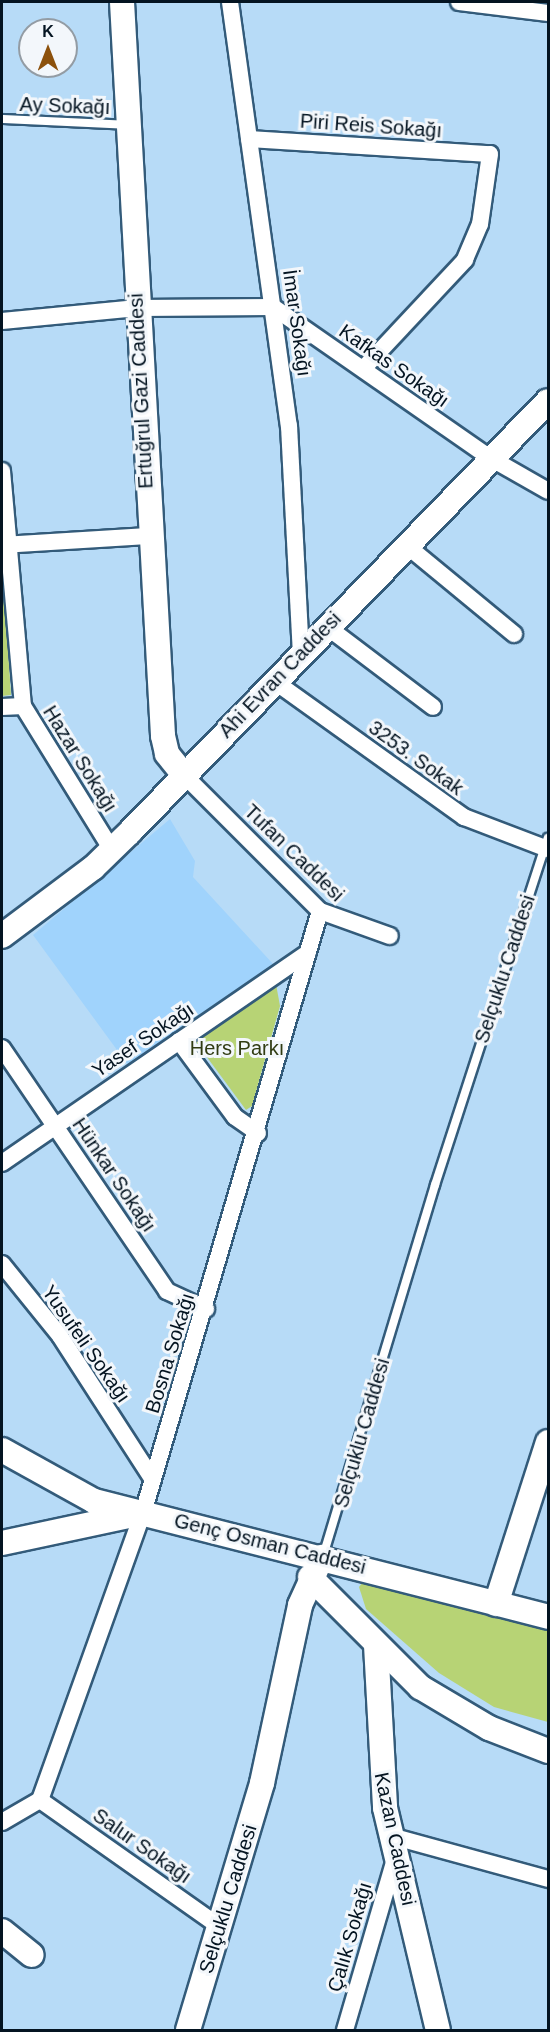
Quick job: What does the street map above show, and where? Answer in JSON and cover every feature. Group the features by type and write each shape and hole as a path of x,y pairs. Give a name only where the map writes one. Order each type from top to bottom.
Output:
{"street":[{"name":"Ertuğrul Gazi Caddesi","path":"122,2 148,536 163,736 167,754 183,774"},
{"name":"İmar Sokağı","path":"230,2 289,426 301,652"},
{"path":"459,2 549,14"},
{"name":"Piri Reis Sokağı","path":"249,139 490,154 480,224 465,260 363,369"},
{"path":"2,321 137,308 273,307"},
{"name":"Kafkas Sokağı","path":"273,307 492,459 549,491"},
{"name":"Ahi Evran Caddesi","path":"2,936 112,850 326,626 549,401"},
{"name":"Hazar Sokağı","path":"2,471 4,544 23,706 112,850"},
{"path":"4,544 148,536"},
{"path":"406,545 514,634"},
{"path":"326,626 434,707"},
{"name":"3253. Sokak","path":"274,681 464,817 547,845"},
{"path":"2,707 23,706"},
{"name":"Tufan Caddesi","path":"183,774 320,911 390,936"},
{"name":"Bosna Sokağı","path":"40,1800 143,1513 258,1133 320,911"},
{"name":"Yasef Sokağı","path":"2,1163 308,952"},
{"path":"179,1041 235,1117 258,1133"},
{"name":"Hünkar Sokağı","path":"2,1048 167,1291 206,1309"},
{"name":"Yusufeli Sokağı","path":"2,1264 60,1336 153,1480"},
{"path":"496,1604 549,1442"},
{"name":"Genç Osman Caddesi","path":"2,1450 69,1491 316,1567 549,1617"},
{"path":"2,1543 143,1513"},
{"path":"316,1567 376,1645 447,1705 549,1751"},
{"name":"Selçuklu Caddesi","path":"188,2031 262,1783 287,1653 316,1567"},
{"name":"Kazan Caddesi","path":"376,1645 380,1773 394,1846 438,2031"},
{"path":"2,1822 40,1800"},
{"name":"Salur Sokağı","path":"40,1800 220,1927"},
{"path":"394,1846 549,1879"},
{"name":"Çalık Sokağı","path":"345,2031 394,1846"},
{"path":"2,1931 32,1955"}],"lane":[{"name":"Ay Sokağı","path":"2,119 128,125"},
{"name":"Selçuklu Caddesi","path":"316,1567 547,845"}],"shaded area":[{"path":"170,819 195,861 193,877 274,965 128,1065 33,935"}],"green space":[{"path":"2,559 11,695 2,696"},
{"name":"Hers Parkı","path":"276,984 280,1006 252,1106 246,1110 195,1041"},
{"path":"366,1578 548,1629 548,1722 494,1707 439,1673 366,1609 359,1587"}]}
